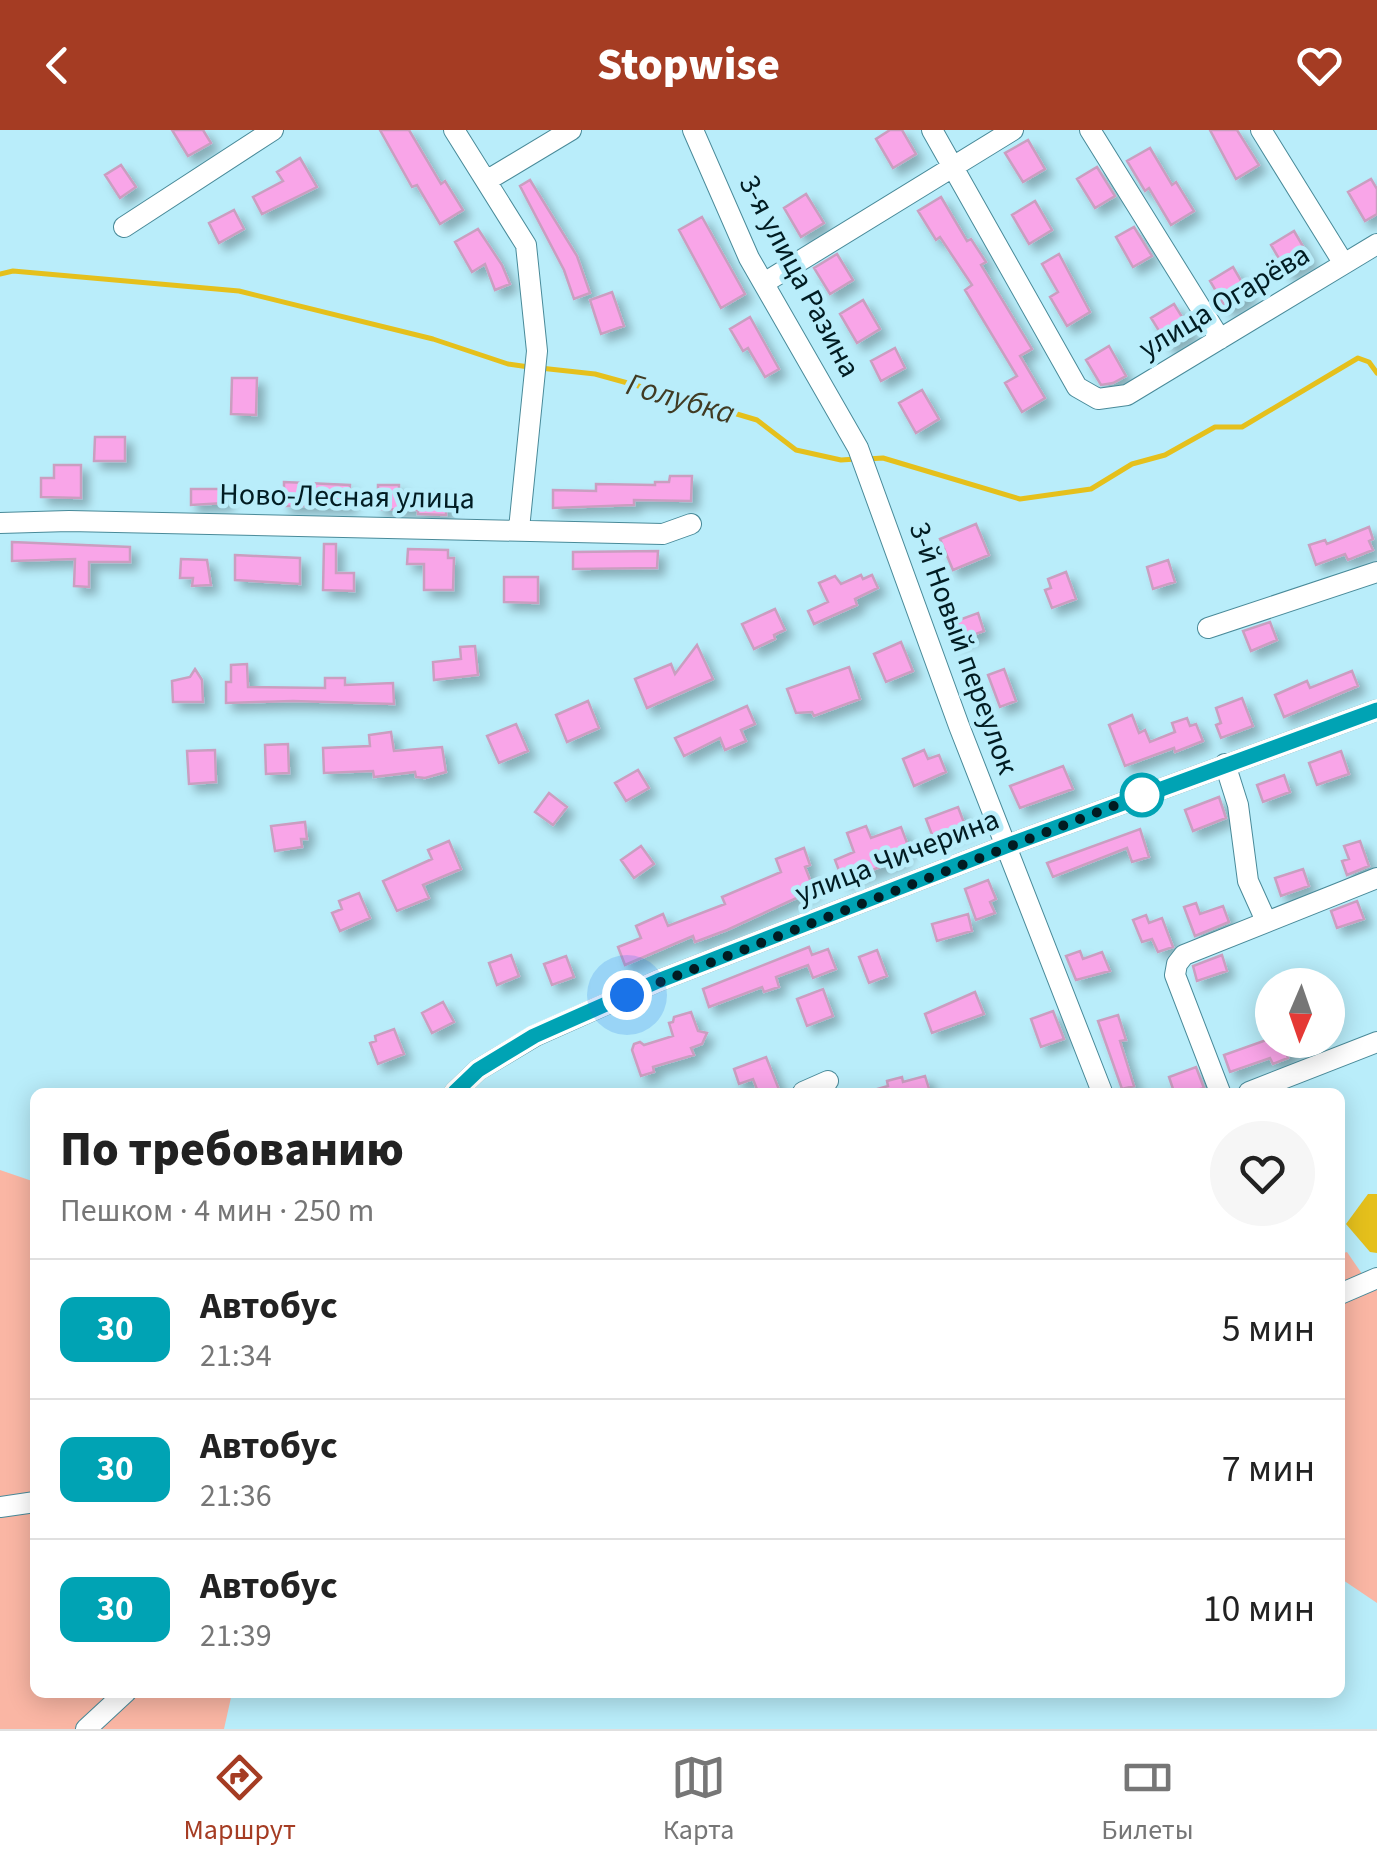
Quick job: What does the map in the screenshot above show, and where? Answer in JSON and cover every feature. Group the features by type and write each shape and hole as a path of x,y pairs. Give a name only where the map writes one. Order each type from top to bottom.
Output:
{"street":[{"path":"124,227 272,130"},
{"path":"454,130 526,245 537,351 520,529"},
{"path":"486,181 571,130"},
{"name":"3-я улица Разина","path":"693,130 749,258 858,448"},
{"path":"932,130 954,167"},
{"path":"764,283 1014,130"},
{"path":"1090,130 1220,339"},
{"path":"1261,130 1344,264"},
{"name":"улица Огарёва","path":"954,167 1077,387 1098,399 1127,395 1377,244"},
{"name":"3-й Новый переулок","path":"858,448 1100,1088"},
{"name":"Ново-Лесная улица","path":"0,523 69,520 663,534 691,524"},
{"path":"1208,628 1377,572"},
{"name":"улица Чичерина","path":"459,1088 478,1070 552,1028 658,981 1006,846 1377,710"},
{"path":"1225,764 1238,806 1248,881 1266,921"},
{"path":"1218,1088 1175,975 1177,964 1184,955 1377,878"},
{"path":"1259,1088 1377,1042"},
{"path":"811,1088 828,1080"},
{"path":"1345,1292 1377,1278"},
{"path":"0,1507 30,1503"},
{"path":"86,1729 120,1698"}],"shaded area":[{"path":"0,1170 30,1180 30,1698 231,1698 224,1729 0,1729"},
{"path":"1368,1194 1377,1194 1377,1253 1370,1252 1346,1224"},
{"path":"1345,1253 1369,1284 1377,1284 1377,1603 1345,1581"}],"building":[{"path":"172,130 203,130 211,143 188,156"},
{"path":"380,130 409,130 441,184 445,181 463,210 440,224 417,185 412,187"},
{"path":"890,130 902,130 916,154 893,168 876,139"},
{"path":"1210,130 1237,130 1259,165 1236,179"},
{"path":"1028,140 1045,169 1023,182 1005,153"},
{"path":"1150,148 1172,185 1176,182 1194,211 1171,225 1127,161"},
{"path":"300,158 317,187 262,214 253,197 283,181 277,172"},
{"path":"121,165 136,187 120,198 105,175"},
{"path":"1097,167 1115,196 1095,208 1077,179"},
{"path":"1371,179 1377,189 1377,214 1365,221 1348,192"},
{"path":"530,180 577,256 590,293 574,299 564,270 520,186"},
{"path":"806,194 824,223 801,237 784,208"},
{"path":"941,197 967,241 971,239 986,262 981,265 1032,349 1020,356 1045,398 1022,412 1005,383 1017,376 965,290 972,285 918,211"},
{"path":"1035,201 1052,230 1029,244 1012,215"},
{"path":"234,210 244,229 219,243 209,223"},
{"path":"702,217 745,294 721,308 679,230"},
{"path":"1134,227 1152,256 1133,267 1116,237"},
{"path":"478,229 510,284 495,290 485,264 472,272 455,242"},
{"path":"1294,231 1311,260 1288,274 1271,245"},
{"path":"837,254 853,280 830,294 814,268"},
{"path":"1059,254 1090,312 1067,326 1050,297 1058,292 1042,264"},
{"path":"1233,267 1250,296 1227,310 1210,281"},
{"path":"612,292 624,326 601,334 590,300"},
{"path":"863,300 880,329 857,343 840,314"},
{"path":"1174,304 1192,333 1169,347 1151,318"},
{"path":"750,317 779,369 765,377 748,348 743,351 730,329"},
{"path":"1109,346 1126,376 1101,385 1086,360"},
{"path":"895,348 905,368 881,381 871,361"},
{"path":"232,378 257,378 256,415 231,414"},
{"path":"922,390 939,419 916,433 899,403"},
{"path":"95,437 125,437 125,461 94,461"},
{"path":"54,465 81,465 81,498 41,497 41,478 54,478"},
{"path":"670,476 692,476 691,501 634,500 634,505 553,508 553,490 596,491 596,484 655,485 669,482"},
{"path":"284,482 350,485 349,506 284,506"},
{"path":"378,485 399,485 399,491 446,492 446,515 378,509"},
{"path":"191,489 228,489 225,503 191,505"},
{"path":"976,524 989,555 953,570 940,539"},
{"path":"1369,527 1373,550 1348,560 1345,554 1316,565 1309,545 1325,540 1327,544"},
{"path":"12,542 130,547 130,562 89,562 89,587 74,586 75,559 12,561"},
{"path":"324,544 336,544 336,573 354,573 354,591 323,590"},
{"path":"408,549 448,550 448,558 454,558 453,590 424,590 424,564 407,564"},
{"path":"658,551 657,568 573,569 573,552"},
{"path":"235,555 300,558 300,584 235,580"},
{"path":"181,559 207,560 211,585 192,586 193,578 180,578"},
{"path":"1168,560 1175,582 1153,589 1147,567"},
{"path":"1066,572 1076,599 1052,608 1045,590 1051,588 1048,579"},
{"path":"861,575 863,579 872,575 878,588 855,599 857,605 814,624 808,611 828,602 819,583 835,576 841,584"},
{"path":"504,577 538,577 538,603 504,602"},
{"path":"775,609 785,630 754,649 742,624"},
{"path":"978,613 984,631 954,642 948,624"},
{"path":"1270,622 1277,640 1251,651 1243,631"},
{"path":"901,642 913,671 886,682 874,654"},
{"path":"697,645 713,679 647,708 635,679 671,664 675,674"},
{"path":"475,646 478,675 434,680 433,662 461,659 460,647"},
{"path":"247,664 248,687 325,688 325,678 345,678 345,685 393,683 394,704 226,703 231,665"},
{"path":"849,667 860,699 814,716 812,712 796,713 787,689"},
{"path":"195,669 202,680 203,702 173,702 172,681 190,677"},
{"path":"1004,669 1016,701 1000,707 988,675"},
{"path":"1352,671 1358,686 1284,717 1275,695 1307,681 1310,688"},
{"path":"1242,698 1253,726 1221,738 1216,708"},
{"path":"588,701 599,728 567,742 556,715"},
{"path":"747,706 755,724 741,730 746,741 725,750 720,738 684,756 675,738"},
{"path":"1132,715 1139,733 1145,730 1150,742 1175,732 1172,723 1187,718 1190,726 1196,724 1203,741 1125,766 1109,725"},
{"path":"516,724 528,751 499,763 487,736"},
{"path":"391,732 394,751 442,747 446,772 425,778 416,777 415,772 374,777 373,771 324,773 323,748 370,746 369,735"},
{"path":"288,744 289,773 266,774 265,745"},
{"path":"215,750 216,782 189,784 187,751"},
{"path":"924,750 928,759 939,755 946,772 914,786 903,759"},
{"path":"1341,751 1349,774 1317,785 1309,763"},
{"path":"1063,766 1073,789 1020,808 1010,786"},
{"path":"638,770 649,788 626,801 615,783"},
{"path":"1284,775 1290,792 1263,802 1257,785"},
{"path":"549,793 567,807 553,825 535,812"},
{"path":"1219,797 1226,818 1193,831 1185,810"},
{"path":"958,807 966,828 934,840 926,819"},
{"path":"305,822 307,839 301,839 302,847 275,851 271,826"},
{"path":"866,826 871,838 901,827 909,848 901,851 904,858 843,881 835,860 854,852 847,833"},
{"path":"1140,829 1149,857 1132,862 1127,848 1053,877 1047,863"},
{"path":"449,841 461,869 423,885 429,898 397,911 383,881 432,859 428,850"},
{"path":"1360,841 1369,866 1347,875 1342,861 1349,859 1344,846"},
{"path":"641,846 654,864 634,878 621,860"},
{"path":"804,848 810,865 805,867 814,890 727,930 695,942 693,936 625,965 618,947 641,938 636,926 663,914 668,926 725,904 722,897 781,872 776,859"},
{"path":"1303,869 1309,886 1281,896 1275,878"},
{"path":"988,880 996,899 990,902 995,913 976,920 965,889"},
{"path":"359,893 370,918 340,931 332,913 342,909 339,901"},
{"path":"1357,901 1364,919 1337,928 1331,911"},
{"path":"1196,903 1200,914 1223,906 1229,922 1195,936 1184,907"},
{"path":"968,914 972,931 937,941 932,924"},
{"path":"1146,915 1149,923 1162,918 1173,947 1158,952 1152,939 1142,942 1133,920"},
{"path":"809,947 812,955 828,949 836,969 813,978 808,965 776,977 779,987 764,992 762,987 709,1007 703,989"},
{"path":"877,950 887,976 869,983 859,957"},
{"path":"1080,951 1083,959 1102,952 1110,971 1076,980 1066,956"},
{"path":"511,955 519,976 497,985 489,963"},
{"path":"1222,955 1227,971 1197,981 1193,966"},
{"path":"566,956 574,977 552,985 544,964"},
{"path":"823,989 833,1016 807,1026 797,999"},
{"path":"975,992 984,1014 932,1033 925,1014"},
{"path":"443,1002 454,1022 432,1033 422,1013"},
{"path":"1053,1011 1064,1039 1041,1047 1031,1019"},
{"path":"691,1012 698,1031 707,1033 702,1044 691,1048 694,1055 653,1067 654,1072 641,1076 632,1050 634,1044 673,1036 669,1023 674,1017"},
{"path":"1118,1015 1126,1040 1120,1041 1134,1086 1122,1088 1098,1021"},
{"path":"394,1029 404,1054 378,1064 370,1043 376,1041 375,1036"},
{"path":"1255,1044 1255,1058 1270,1058 1230,1072 1224,1055"},
{"path":"766,1057 778,1088 756,1088 753,1079 739,1084 734,1069"},
{"path":"1196,1067 1204,1088 1173,1088 1169,1077"},
{"path":"925,1076 929,1088 881,1088 888,1086 887,1081 902,1077 903,1082"}],"waterway":[{"name":"Голубка","path":"0,274 13,271 239,291 529,367"},
{"name":"Голубка","path":"867,459 883,458 1020,499 1091,489 1132,464 1165,455 1215,427 1242,427 1358,358 1369,362 1377,373"},
{"name":"Голубка","path":"540,368 595,374 693,401 757,420 796,450 841,460 856,459"}],"bus line":[{"name":"30","path":"459,1088 478,1070 534,1036 658,981 1006,846 1377,710"}],"route":[{"path":"627,995 1142,795"}]}
